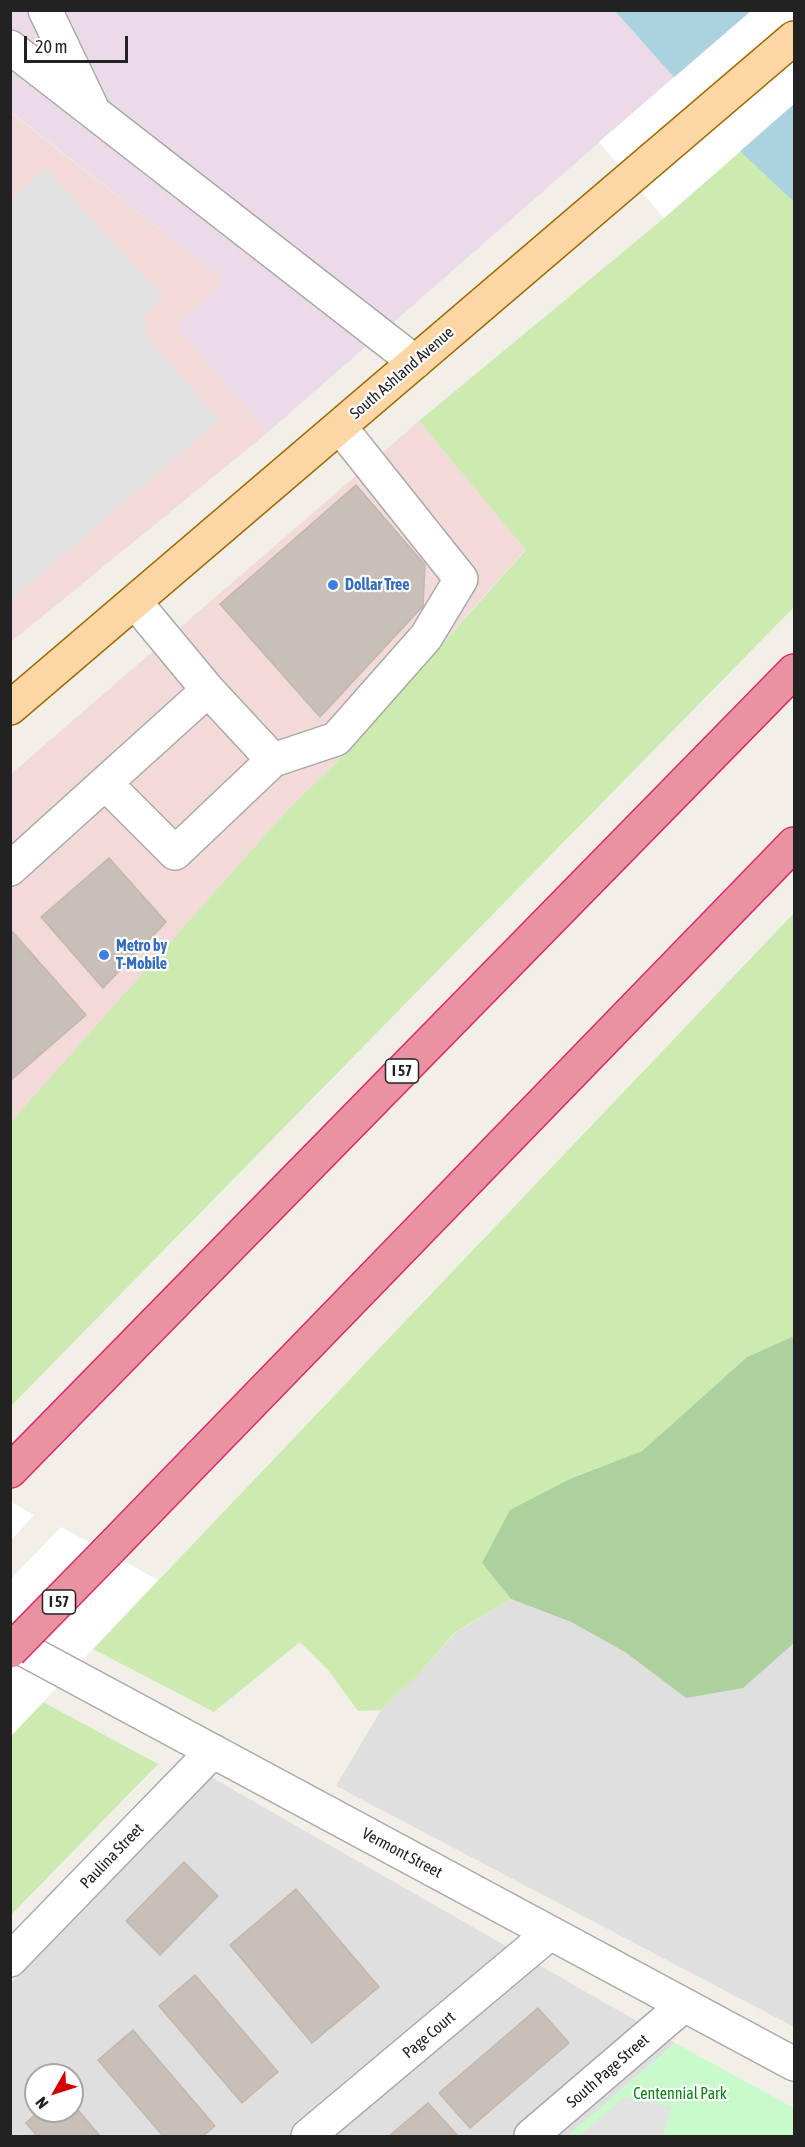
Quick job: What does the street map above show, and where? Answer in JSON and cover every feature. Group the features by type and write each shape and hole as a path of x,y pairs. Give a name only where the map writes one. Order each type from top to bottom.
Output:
{"highway":[{"name":"I 57","path":"10,1471 795,671"},
{"name":"I 57","path":"10,1651 795,844"}],"main road":[{"name":"South Ashland Avenue","path":"10,708 795,38"}],"street":[{"path":"45,10 95,112"},
{"path":"10,47 416,362"},
{"path":"105,783 175,853 273,760 336,739 426,637 461,579 340,427"},
{"path":"135,602 208,690 273,760"},
{"path":"10,869 208,690"},
{"name":"Vermont Street","path":"10,1642 795,2064"},
{"name":"Paulina Street","path":"10,1960 213,1751"},
{"name":"Page Court","path":"308,2136 550,1933"},
{"name":"South Page Street","path":"531,2136 684,2005"}],"shaded area":[{"path":"10,11 615,11 675,76 267,433 176,325 226,281 11,112"},
{"path":"10,112 226,281 176,325 267,433 11,642"},
{"path":"45,168 163,297 145,316 146,335 219,420 11,600 11,200"},
{"path":"419,421 526,549 335,764 290,807 11,1124 11,774"},
{"path":"511,1599 571,1622 625,1652 686,1698 784,1651 794,1643 794,2027 336,1786 381,1710 420,1673 455,1633"},
{"path":"211,1777 675,2043 568,2136 11,2136 10,1984"},
{"path":"624,2097 671,2107 663,2136 579,2136"}],"green space":[{"path":"741,151 794,202 794,607 11,1406 11,1122 290,807 335,764 526,550 419,421 664,218"},
{"path":"794,913 794,1336 747,1357 642,1451 570,1479 482,1563 511,1599 454,1633 420,1673 381,1710 358,1711 328,1670 300,1642 214,1712 93,1649"},
{"path":"794,1336 794,1643 743,1688 686,1698 625,1652 571,1622 511,1599 482,1563 510,1510 570,1479 642,1451 747,1357"},
{"path":"43,1702 158,1764 11,1915 11,1736"},
{"name":"Centennial Park","path":"675,2043 794,2108 794,2136 568,2136"}],"water":[{"path":"615,11 794,11 794,202 740,151"}],"pier":[{"path":"751,11 794,11 794,104 664,218 599,142"},
{"path":"11,1502 34,1515 11,1540"},
{"path":"61,1527 158,1580 11,1736 11,1579"}],"building":[{"name":"Dollar Tree","path":"356,485 425,565 423,606 320,717 220,604"},
{"name":"Metro by T-Mobile","path":"109,858 166,922 103,988 41,917"},
{"path":"10,929 86,1015 10,1081"},
{"path":"184,1862 218,1896 160,1955 126,1921"},
{"path":"296,1889 379,1987 312,2043 230,1945"},
{"path":"195,1975 278,2072 242,2103 159,2006"},
{"path":"538,2008 569,2043 470,2128 439,2093"},
{"path":"133,2030 215,2126 203,2136 163,2136 98,2060"},
{"path":"428,2103 458,2136 389,2136"},
{"path":"84,2117 100,2136 37,2136 26,2123 84,2123"}],"place":[{"name":"Dollar Tree","path":"333,585"},
{"name":"Metro by T-Mobile","path":"104,955"}]}
